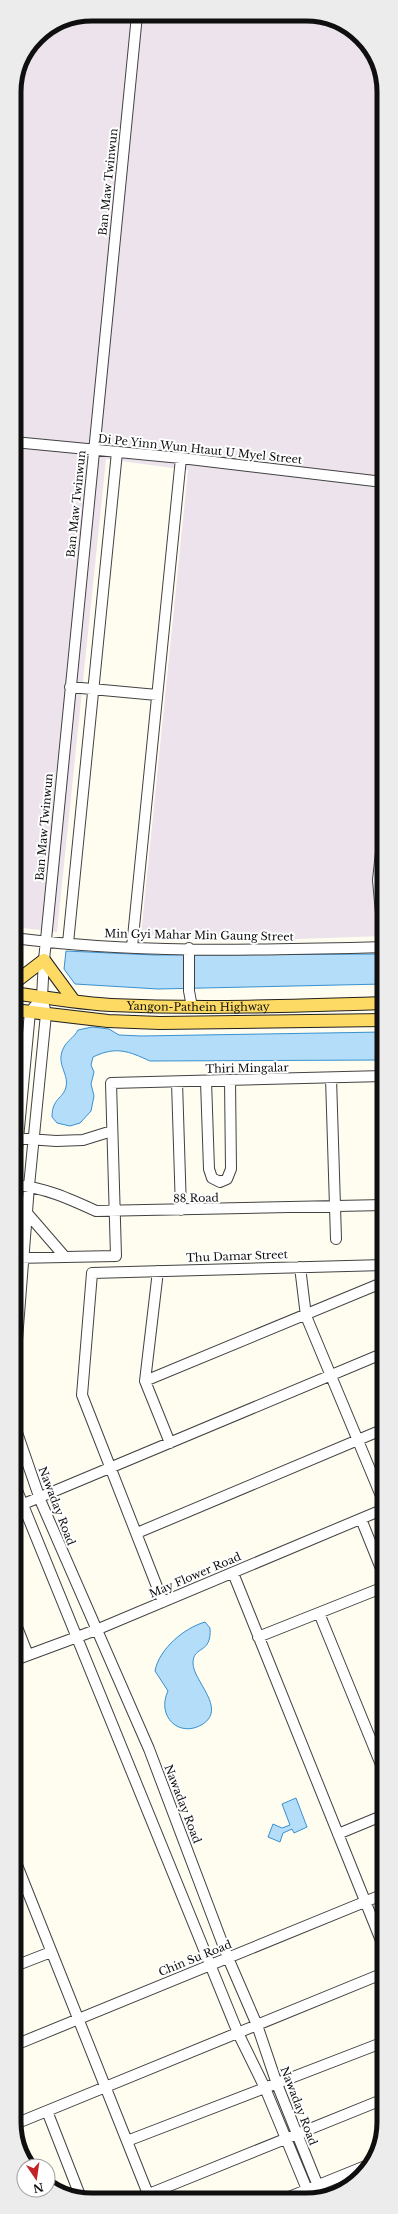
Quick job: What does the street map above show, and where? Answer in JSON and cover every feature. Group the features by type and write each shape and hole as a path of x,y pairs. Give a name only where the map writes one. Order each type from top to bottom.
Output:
{"main road":[{"path":"21,978 44,960 74,1001"},
{"name":"Yangon-Pathein Highway","path":"21,995 109,1005 192,1007 377,1004"},
{"name":"Yangon-Pathein Highway","path":"21,1011 108,1021 160,1023 256,1023 377,1020"}],"street":[{"name":"Ban Maw Twinwun","path":"46,1014 42,997 44,960 137,21"},
{"name":"Di Pe Yinn Wun Htaut U Myel Street","path":"21,443 181,458 377,481"},
{"path":"68,943 118,452"},
{"path":"132,947 181,458"},
{"path":"70,687 157,695"},
{"name":"Min Gyi Mahar Min Gaung Street","path":"21,939 46,942 189,950 377,946"},
{"path":"189,950 189,990 192,1007"},
{"path":"21,1093 30,1012 42,997"},
{"path":"21,1247 27,1213 46,1014"},
{"name":"Thiri Mingalar","path":"112,1131 111,1083 377,1076"},
{"path":"331,1078 336,1239"},
{"path":"206,1081 209,1169 212,1178 220,1182 227,1179 232,1169 230,1080"},
{"path":"177,1082 181,1210"},
{"path":"21,1139 83,1140 112,1131 116,1256 21,1258"},
{"name":"88 Road","path":"21,1185 60,1195 96,1211 115,1212 377,1205"},
{"path":"27,1213 65,1257"},
{"name":"Thu Damar Street","path":"112,1467 82,1395 92,1273 377,1265"},
{"path":"300,1267 306,1316 377,1486"},
{"path":"158,1271 145,1381 170,1443"},
{"path":"145,1381 306,1316 377,1285"},
{"path":"21,1506 377,1356"},
{"path":"137,1533 377,1432"},
{"name":"Nawaday Road","path":"21,1444 40,1498 96,1630 149,1749 228,1958 257,2025 277,2084 320,2191"},
{"path":"112,1467 163,1602"},
{"path":"21,1511 77,1637 238,2033 265,2088 308,2193"},
{"name":"May Flower Road","path":"21,1658 96,1630 377,1512"},
{"path":"361,1519 377,1559"},
{"path":"232,1573 377,1931"},
{"path":"258,1637 377,1590"},
{"path":"319,1613 377,1755"},
{"path":"21,1638 28,1655"},
{"path":"338,1834 377,1818"},
{"path":"21,1875 148,2193"},
{"name":"Chin Su Road","path":"21,2043 377,1897"},
{"path":"21,1964 51,1952"},
{"path":"21,2122 377,1976"},
{"path":"127,2141 377,2045"},
{"path":"156,2193 377,2102"},
{"path":"47,2111 79,2192"},
{"path":"311,2192 318,2185 359,2168"}],"shaded area":[{"path":"78,22 320,22 337,28 359,45 372,65 375,74 377,92 377,936 296,939 141,935 188,470 106,459 57,932 21,928 21,88 23,74 33,53 42,42 61,28"}],"water":[{"path":"66,951 154,955 377,954 377,984 158,989 75,984 64,969"},
{"path":"92,1027 109,1029 119,1035 141,1036 377,1032 377,1060 150,1061 128,1052 109,1052 93,1057 91,1065 94,1072 91,1084 94,1096 91,1111 80,1123 70,1126 57,1123 52,1117 52,1111 66,1087 66,1077 61,1055 66,1043 78,1030"},
{"path":"205,1622 210,1628 210,1637 206,1646 194,1657 193,1663 194,1670 207,1694 212,1710 209,1718 203,1724 194,1728 186,1729 178,1727 167,1716 165,1700 168,1691 155,1671 157,1663 167,1647 174,1640 189,1629"},
{"path":"296,1798 307,1827 294,1833 292,1829 283,1833 280,1842 268,1837 273,1824 282,1828 290,1825 282,1804"}]}
